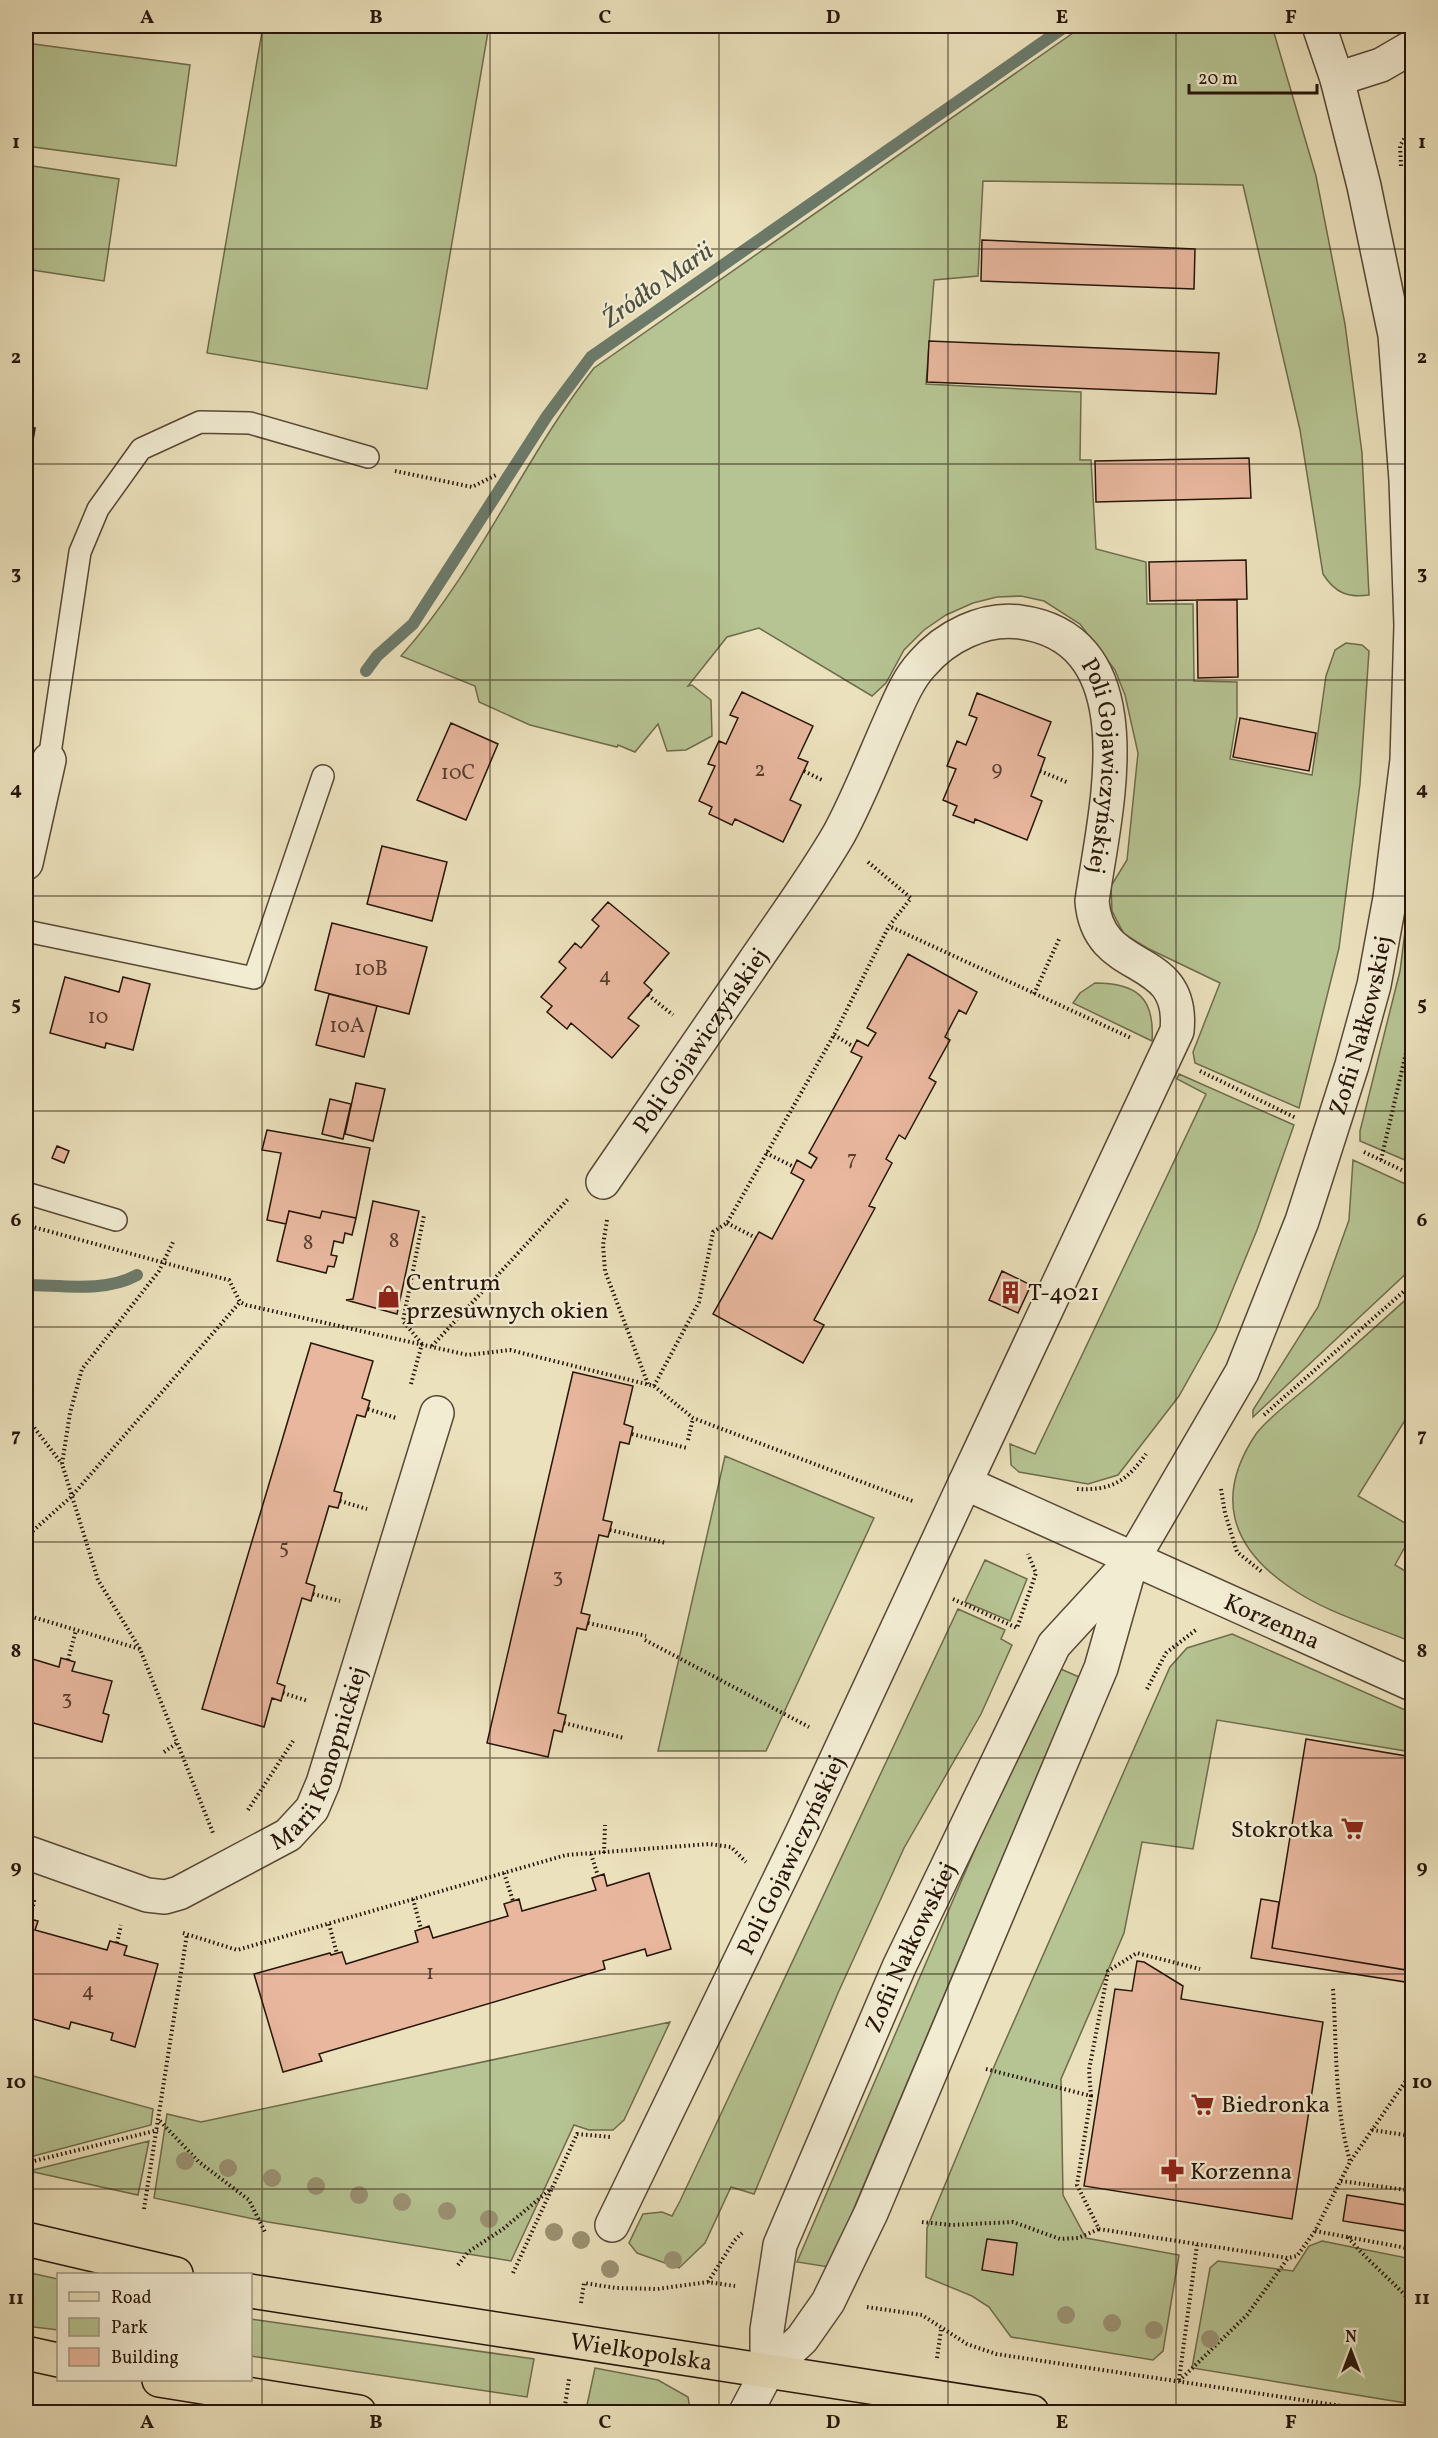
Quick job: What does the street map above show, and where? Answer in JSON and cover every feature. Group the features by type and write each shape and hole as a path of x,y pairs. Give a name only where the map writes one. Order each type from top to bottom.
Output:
{"main road":[{"path":"26,2239 172,2273"},
{"name":"Wielkopolska","path":"252,2291 1032,2412"},
{"path":"26,2354 57,2360"},
{"path":"171,2381 359,2412"}],"street":[{"name":"Zofii Nałkowskiej","path":"767,2372 767,2330 780,2245 899,1967 1054,1646 1132,1559 1242,1371 1302,1221 1362,1031 1374,985 1390,898 1407,760 1411,625 1406,480 1395,335 1364,186 1336,79 1319,26"},
{"path":"1336,79 1381,65 1413,47"},
{"name":"Poli Gojawiczyńskiej","path":"603,1182 838,834 895,711 921,664 942,645 962,632 994,624 1018,622 1058,636 1087,660 1101,684 1110,711 1111,745 1108,791 1092,901 1093,917 1100,933 1109,944 1166,981 1174,995 1179,1012 1177,1031 802,1833 612,2225"},
{"path":"26,863 49,760"},
{"name":"Marii Konopnickiej","path":"26,1852 147,1895 165,1897 179,1893 288,1835 312,1809 323,1783 437,1413"},
{"path":"965,1483 1132,1559"},
{"name":"Zofii Nałkowskiej","path":"746,2412 767,2372 802,2339 828,2302 871,2213 1101,1668 1132,1559"},
{"name":"Korzenna","path":"1132,1559 1413,1684"}],"lane":[{"path":"49,760 80,552 98,509 141,449 200,422 250,423 368,457"},
{"path":"26,931 254,978 323,776"},
{"path":"26,1193 117,1220"}],"path":[{"path":"1402,177 1400,146 1413,125"},
{"path":"368,457 399,473 472,487 498,474"},
{"path":"654,1386 699,1302 713,1232 727,1222 834,1035 889,926 910,898 860,855"},
{"path":"889,926 1167,1055 1293,1117"},
{"path":"1381,1160 1413,1027"},
{"path":"834,1035 854,1047"},
{"path":"766,1153 794,1167"},
{"path":"1401,1170 1413,1175"},
{"path":"432,1346 576,1191 603,1182"},
{"path":"422,1344 404,1321 424,1215"},
{"path":"727,1222 756,1238"},
{"path":"26,1225 229,1280 240,1302 246,1305 468,1354 510,1350 654,1386 693,1418 923,1505"},
{"path":"605,1236 605,1271 648,1385"},
{"path":"62,1464 70,1413 82,1369 159,1271 174,1240"},
{"path":"1258,1419 1413,1284"},
{"path":"26,1537 71,1497 240,1302"},
{"path":"414,1372 422,1344"},
{"path":"368,1409 400,1419"},
{"path":"26,1417 62,1464 98,1580 140,1649 214,1836"},
{"path":"688,1440 693,1418"},
{"path":"632,1434 687,1448"},
{"path":"1067,1489 1098,1490 1127,1478 1150,1449"},
{"path":"1224,1482 1220,1492 1237,1552"},
{"path":"340,1501 371,1510"},
{"path":"609,1530 666,1543"},
{"path":"1017,1628 1036,1574 1026,1548"},
{"path":"313,1594 341,1602"},
{"path":"26,1615 140,1649"},
{"path":"588,1623 646,1638 816,1731"},
{"path":"1147,1689 1166,1653 1201,1626"},
{"path":"68,1660 76,1630"},
{"path":"283,1694 309,1701"},
{"path":"564,1723 624,1738"},
{"path":"164,1752 177,1743"},
{"path":"604,1853 605,1825"},
{"path":"195,1936 237,1950 566,1855 710,1844 731,1847 746,1860 748,1868"},
{"path":"746,1860 751,1850"},
{"path":"591,1854 598,1876"},
{"path":"504,1873 513,1901"},
{"path":"30,1919 35,1896"},
{"path":"413,1899 421,1929"},
{"path":"329,1924 337,1954"},
{"path":"144,2209 160,2121 187,1934"},
{"path":"1099,2229 1077,2185 1091,2096 1089,2070 1108,1971 1137,1953 1200,1969"},
{"path":"1333,1989 1336,2090 1341,2131 1350,2162"},
{"path":"986,2069 1091,2096"},
{"path":"922,2222 951,2225 1013,2222 1060,2239 1078,2238 1099,2229 1288,2258 1298,2256 1315,2231 1350,2162 1413,2072"},
{"path":"160,2121 199,2162 249,2200 266,2234"},
{"path":"26,2163 158,2130"},
{"path":"1372,2130 1413,2136"},
{"path":"513,2273 577,2134 609,2138 616,2135"},
{"path":"1341,2181 1406,2190 1413,2151"},
{"path":"458,2265 468,2252 503,2229 553,2187"},
{"path":"1315,2231 1413,2249"},
{"path":"1348,2236 1362,2255 1390,2278 1413,2302"},
{"path":"1179,2381 1197,2245"},
{"path":"1179,2381 1247,2315 1288,2258"},
{"path":"828,2302 922,2315 967,2344 996,2354 1382,2412"}],"green space":[{"path":"263,26 489,26 427,389 207,353"},
{"path":"1083,26 1272,26 1316,176 1345,324 1362,453 1369,595 1355,596 1343,593 1332,586 1323,574 1300,430 1243,185 983,181 978,276 934,280 926,384 1081,392 1080,460 1091,460 1096,549 1146,562 1147,604 1193,604 1194,681 1237,682 1237,716 1230,759 1312,775 1326,676 1335,650 1346,643 1362,645 1369,651 1360,784 1339,948 1299,1108 1195,1063 1193,1052 1220,983 1147,948 1124,934 1112,911 1111,886 1127,860 1138,753 1125,695 1115,670 1080,624 1044,601 1021,596 997,597 973,603 946,615 924,630 904,650 886,683 872,696 759,628 727,637 688,686 692,685 711,700 712,736 686,750 667,751 658,724 635,752 618,745 617,747 530,725 479,702 475,686 401,656 454,588 545,439 594,368"},
{"path":"26,43 190,65 176,166 26,146"},
{"path":"26,165 119,179 104,281 26,269"},
{"path":"1412,876 1412,1163 1360,1141 1360,1131 1400,971"},
{"path":"1095,983 1122,986 1140,996 1150,1014 1152,1041 1073,1003 1080,993"},
{"path":"1179,1074 1294,1125 1257,1230 1216,1330 1179,1396 1118,1475 1088,1484 1019,1472 1011,1465 1010,1444 1035,1454 1206,1094 1177,1079"},
{"path":"1353,1160 1412,1187 1412,1268 1253,1417 1253,1410 1318,1307 1349,1220"},
{"path":"1412,1294 1412,1409 1358,1496 1412,1527 1412,1534 1395,1565 1412,1575 1412,1642 1317,1603 1288,1586 1268,1570 1253,1554 1242,1536 1235,1518 1233,1498 1243,1456 1261,1427"},
{"path":"725,1456 874,1518 766,1751 658,1751"},
{"path":"985,1560 1027,1579 1010,1621 965,1602"},
{"path":"958,1609 1005,1630 1001,1639 1012,1645 981,1714 904,1848 838,1993 754,2194 731,2187 705,2243 679,2268 637,2253 629,2243 643,2214 662,2212 672,2216 680,2201"},
{"path":"1232,1634 1412,1713 1412,1752 1217,1720 1193,1849 1142,1842 1124,1933 1061,2079 1063,2195 1086,2238 1179,2255 1163,2351 1153,2360 1011,2337 989,2307 972,2296 926,2277 927,2228 996,2062 1170,1667 1187,1648"},
{"path":"1054,1666 1079,1677 829,2267 797,2262"},
{"path":"670,2022 624,2120 613,2130 589,2130 574,2125 511,2261 268,2222 154,2198 167,2114 201,2122"},
{"path":"26,2074 153,2109 151,2125 26,2158"},
{"path":"149,2141 138,2195 29,2171"},
{"path":"1322,2241 1412,2259 1412,2404 1192,2368 1210,2268 1218,2261 1293,2271 1309,2246"},
{"path":"26,2272 57,2279 57,2330 26,2326"},
{"path":"252,2319 534,2359 527,2397 252,2356"},
{"path":"595,2368 658,2380 688,2397 690,2409 686,2412 633,2412 587,2405"}],"building":[{"path":"982,240 1195,249 1194,289 981,281"},
{"path":"929,341 1219,353 1216,394 927,382"},
{"path":"26,427 35,428 26,485"},
{"path":"1249,458 1251,498 1096,502 1095,461"},
{"path":"1246,560 1247,599 1150,601 1149,562"},
{"path":"1197,600 1237,600 1238,677 1198,678"},
{"path":"742,692 813,726 798,758 808,762 790,800 801,805 783,842 735,819 732,825 709,814 712,807 699,801 715,766 708,764 719,741 726,744 738,718 730,715"},
{"path":"977,693 1051,722 1038,755 1045,758 1031,796 1042,801 1027,840 975,819 974,823 953,815 957,806 943,800 956,769 947,766 957,741 966,745 977,718 969,715"},
{"path":"1240,718 1316,733 1309,771 1233,757"},
{"path":"451,723 498,744 466,820 417,800"},
{"path":"382,846 447,862 432,921 367,904"},
{"path":"608,902 669,953 644,983 652,990 628,1018 639,1026 612,1058 571,1023 567,1029 547,1012 552,1006 541,997 566,968 559,962 575,943 581,948 599,926 592,920"},
{"path":"332,923 427,947 409,1014 315,990"},
{"path":"908,954 977,992 966,1014 959,1010 945,1037 950,1040 929,1078 936,1082 905,1139 899,1135 886,1159 892,1163 869,1206 875,1208 814,1320 824,1325 803,1363 713,1314 759,1232 772,1239 804,1180 791,1173 797,1160 811,1168 817,1158 809,1153 862,1057 851,1052 857,1040 868,1046 876,1033 867,1028"},
{"path":"65,977 119,992 123,977 150,984 133,1050 106,1043 105,1048 50,1033"},
{"path":"329,994 377,1006 364,1057 316,1045"},
{"path":"356,1083 385,1089 373,1141 345,1134"},
{"path":"330,1099 351,1104 343,1139 322,1134"},
{"path":"267,1130 370,1148 356,1218 322,1211 320,1218 289,1211 286,1224 267,1220 281,1153 262,1150"},
{"path":"57,1146 69,1151 64,1163 52,1158"},
{"path":"373,1201 419,1211 397,1314 346,1300 353,1299"},
{"path":"289,1211 320,1218 322,1211 356,1218 352,1235 345,1233 343,1243 334,1241 331,1255 337,1256 334,1267 328,1266 326,1273 277,1261"},
{"name":"T-4021","path":"1002,1271 1031,1285 1018,1313 989,1300"},
{"path":"311,1343 373,1361 362,1398 370,1401 365,1417 357,1415 334,1491 342,1493 338,1508 329,1506 306,1583 315,1586 311,1601 302,1598 277,1683 285,1686 281,1701 272,1698 264,1727 202,1709"},
{"path":"573,1372 633,1386 624,1424 633,1427 629,1444 620,1442 603,1520 612,1522 608,1537 599,1535 581,1613 590,1615 586,1630 577,1628 558,1713 566,1715 562,1732 554,1730 548,1757 487,1743"},
{"path":"26,1657 59,1667 61,1658 75,1662 72,1671 112,1681 103,1713 109,1715 102,1742 26,1721"},
{"name":"Stokrotka","path":"1306,1739 1412,1757 1412,1971 1272,1948"},
{"path":"649,1873 671,1949 647,1956 645,1949 603,1961 605,1969 319,2054 322,2061 283,2072 254,1974 330,1953 331,1955 342,1952 346,1964 418,1942 415,1931 429,1926 433,1938 508,1916 504,1904 519,1899 522,1911 596,1890 592,1878 604,1874 607,1886"},
{"path":"1261,1899 1279,1902 1272,1948 1412,1971 1412,1983 1251,1958"},
{"path":"26,1918 38,1921 35,1930 107,1950 110,1941 127,1946 124,1955 158,1964 135,2047 111,2040 113,2033 71,2022 69,2029 26,2017"},
{"name":"Biedronka","path":"1137,1961 1144,1962 1183,1986 1181,1999 1323,2022 1292,2219 1084,2186 1115,1989 1132,1991"},
{"path":"1412,2089 1412,2126 1406,2125"},
{"path":"1347,2195 1412,2206 1412,2232 1343,2221"},
{"path":"987,2239 1017,2243 1013,2275 982,2270"}],"waterway":[{"name":"Źródło Marii","path":"366,671 377,656 413,624 547,416 591,357 1066,26"},
{"name":"Źródło Marii","path":"26,1285 97,1286 124,1281 137,1275"}],"place":[{"name":"T-4021","path":"1010,1292"},
{"name":"Centrum przesuwnych okien","path":"388,1296"},
{"name":"Stokrotka","path":"1352,1829"},
{"name":"Biedronka","path":"1203,2104"},
{"name":"Korzenna","path":"1172,2171"}]}
